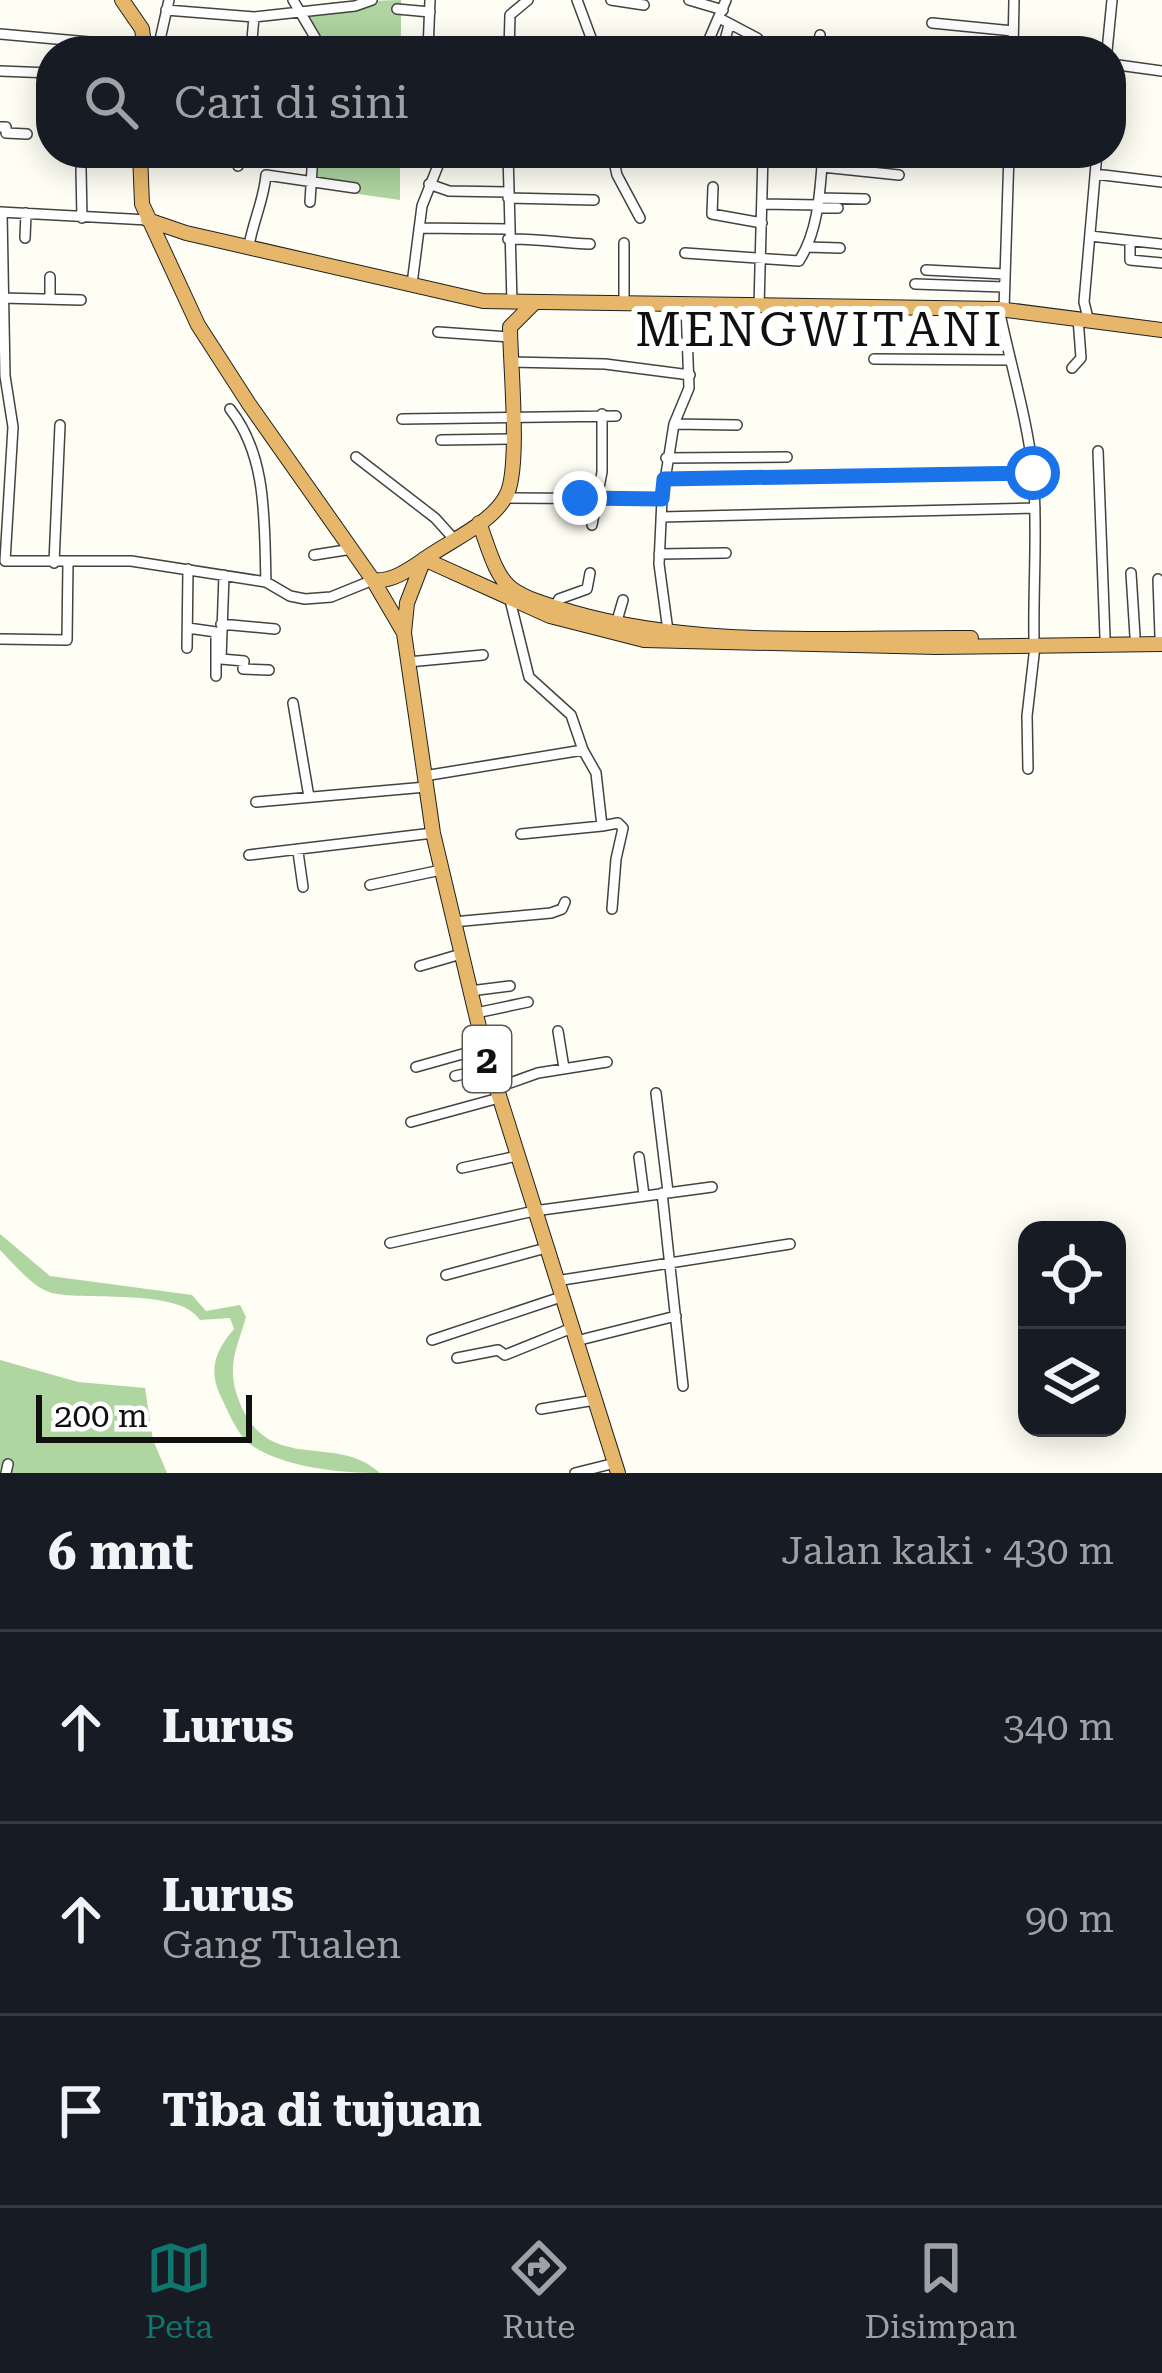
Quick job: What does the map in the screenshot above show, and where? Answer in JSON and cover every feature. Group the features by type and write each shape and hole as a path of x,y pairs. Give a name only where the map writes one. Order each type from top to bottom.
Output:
{"highway":[{"path":"122,0 144,36"},
{"path":"140,168 139,186 161,250"},
{"path":"148,220 486,301 1001,309 1081,314 1162,330"},
{"path":"161,250 170,236 186,232"},
{"name":"2","path":"161,250 221,362 373,580 404,633"},
{"path":"486,301 510,332"},
{"path":"373,580 394,577 424,559 479,523 505,498 512,439 510,332 534,303"},
{"path":"479,523 505,582 524,596 552,612 668,638"},
{"path":"424,559 510,600 668,638 1035,642 1161,638"},
{"name":"2","path":"424,559 407,603 404,633 433,833 484,1048 616,1468"},
{"path":"1035,642 1161,638"}],"street":[{"path":"293,0 314,36"},
{"path":"153,36 168,5 254,17 372,0"},
{"path":"509,36 510,15 528,0"},
{"path":"577,0 590,36"},
{"path":"611,0 644,4"},
{"path":"689,0 724,13 754,36"},
{"path":"1013,36 1014,0"},
{"path":"1108,36 1112,0"},
{"path":"397,9 430,6 429,36"},
{"path":"252,36 254,17"},
{"path":"932,23 1013,31"},
{"path":"0,34 36,37"},
{"path":"1126,66 1162,71"},
{"path":"0,71 36,72"},
{"path":"0,127 6,127 6,133 27,134"},
{"path":"310,202 314,168"},
{"path":"412,284 419,228 436,168"},
{"path":"508,168 512,303"},
{"path":"615,168 640,218"},
{"path":"759,307 763,168"},
{"path":"685,253 794,263 808,248 822,168"},
{"path":"832,168 899,175"},
{"path":"1008,168 1001,309 1033,473 1038,563 1033,583 1028,769"},
{"path":"1072,368 1081,358 1096,168"},
{"path":"81,169 82,218"},
{"path":"1096,174 1162,182"},
{"path":"249,245 266,175 355,188"},
{"path":"429,184 449,191 594,200"},
{"path":"713,187 712,214 762,223"},
{"path":"762,203 865,199"},
{"path":"818,204 838,208"},
{"path":"148,220 1,212 5,376 13,427 5,471 3,563 131,561 266,582 290,596 309,598 343,594 373,580"},
{"path":"25,238 26,214"},
{"path":"419,228 590,244"},
{"path":"1090,236 1162,244"},
{"path":"1130,242 1130,260 1162,263"},
{"path":"624,243 625,304"},
{"path":"808,248 840,248"},
{"path":"926,270 1004,274"},
{"path":"50,277 50,298"},
{"path":"915,284 1004,287"},
{"path":"2,298 81,300"},
{"path":"668,638 659,554 661,517 667,458 690,375 686,305"},
{"path":"438,332 510,332"},
{"path":"874,359 1010,360"},
{"path":"508,365 604,364 690,375"},
{"path":"230,409 244,427 261,484 266,582"},
{"path":"592,525 602,472 602,414"},
{"path":"402,419 616,416"},
{"path":"674,424 736,424"},
{"path":"54,563 60,425"},
{"path":"441,440 512,439"},
{"path":"1098,451 1105,637"},
{"path":"356,457 435,518 454,539"},
{"path":"667,458 787,457"},
{"path":"664,479 1033,473"},
{"path":"505,498 662,499"},
{"path":"661,517 1034,508"},
{"path":"314,555 352,549"},
{"path":"659,554 726,553"},
{"path":"0,639 67,640 68,562"},
{"path":"187,648 188,569"},
{"path":"552,612 559,599 583,593 590,573"},
{"path":"1131,573 1135,636"},
{"path":"224,575 221,659 244,661 243,669 269,670"},
{"path":"1158,579 1161,638"},
{"path":"510,600 530,677 571,715 596,773 602,826"},
{"path":"616,625 623,601"},
{"path":"221,624 275,629"},
{"path":"188,628 216,632 216,676"},
{"path":"408,662 483,655"},
{"path":"292,703 309,797"},
{"path":"256,802 425,782 583,750"},
{"path":"521,834 617,823 623,828 612,909"},
{"path":"249,855 433,833"},
{"path":"298,852 302,887"},
{"path":"370,885 441,870"},
{"path":"454,922 551,913 562,909 565,902"},
{"path":"420,966 461,954"},
{"path":"470,991 510,986"},
{"path":"476,1013 528,1002"},
{"path":"558,1031 564,1068"},
{"path":"416,1067 484,1048"},
{"path":"410,1122 564,1068 607,1062"},
{"path":"455,1076 490,1068"},
{"path":"656,1093 683,1386"},
{"path":"462,1168 517,1156"},
{"path":"639,1157 644,1195"},
{"path":"390,1243 533,1210 712,1187"},
{"path":"556,1280 790,1244"},
{"path":"446,1275 546,1248"},
{"path":"433,1340 561,1297"},
{"path":"457,1358 498,1350 506,1355 574,1334 676,1316"},
{"path":"541,1409 595,1400"},
{"path":"574,1473 616,1468"}],"green space":[{"path":"401,0 401,36 308,36 296,11 333,2"},
{"path":"315,168 400,168 400,200 317,188"},
{"path":"0,1234 50,1276 192,1295 206,1311 240,1305 246,1317 234,1362 234,1383 255,1428 288,1447 345,1455 380,1473 296,1464 246,1441 215,1378 218,1353 234,1329 230,1318 200,1320 174,1303 154,1300 52,1293 31,1281 0,1250"},
{"path":"0,1360 78,1382 145,1388 153,1440 167,1473 0,1473"}],"district":[{"name":"MENGWITANI","path":"820,329"}],"route":[{"path":"580,498 662,499 664,479 1033,473"}]}
